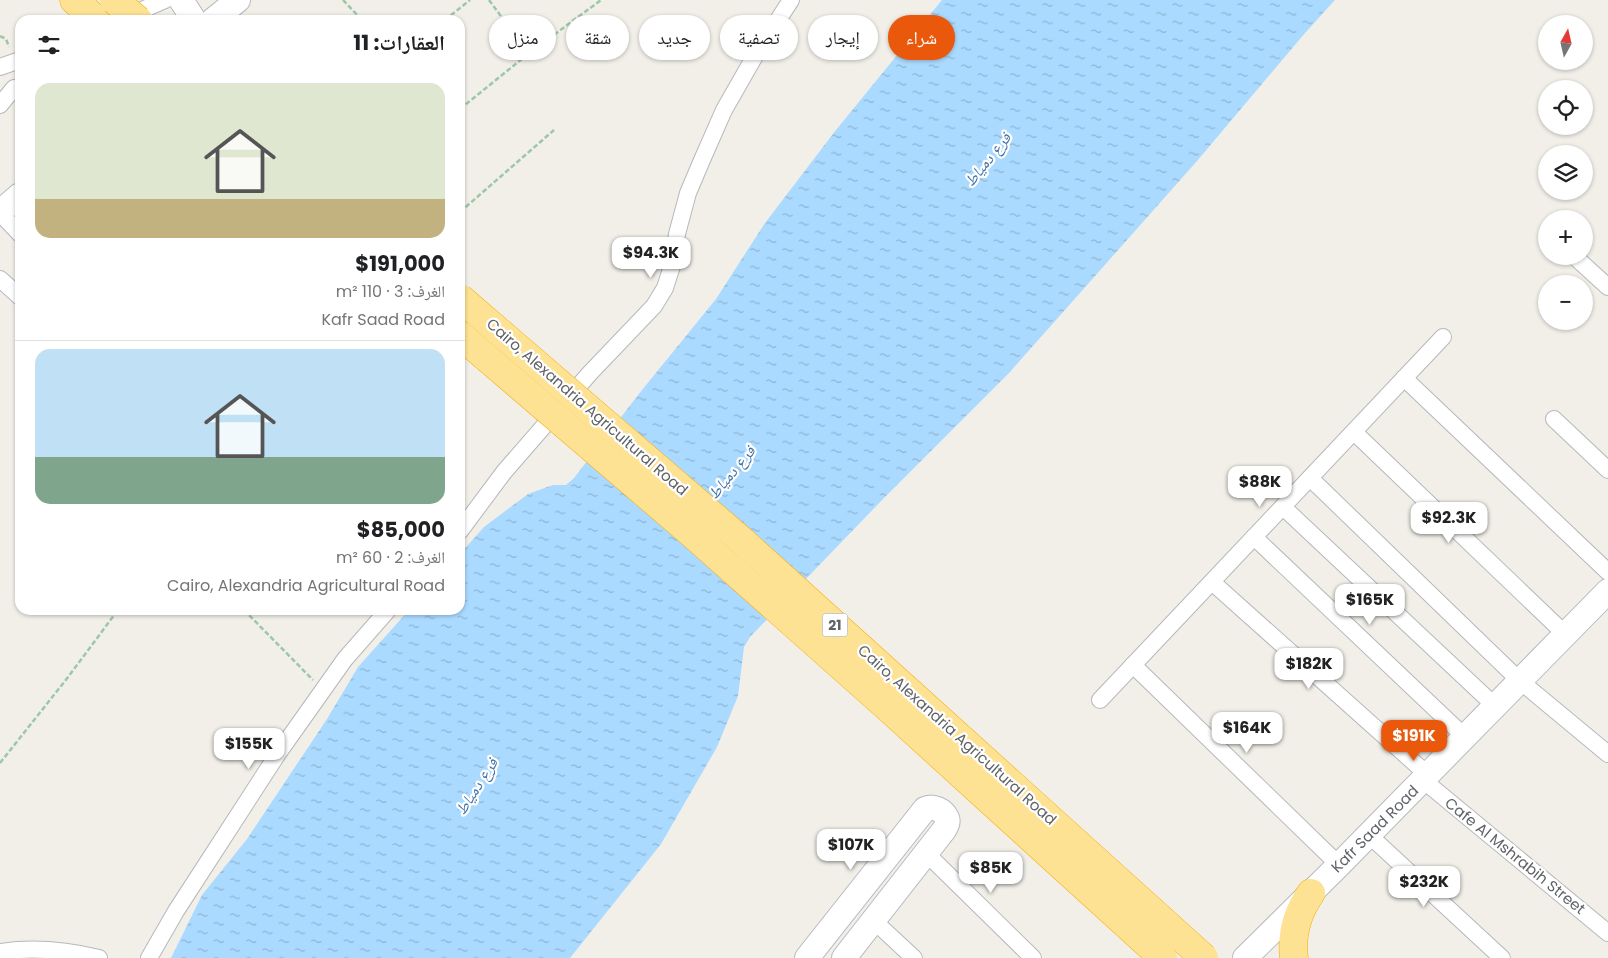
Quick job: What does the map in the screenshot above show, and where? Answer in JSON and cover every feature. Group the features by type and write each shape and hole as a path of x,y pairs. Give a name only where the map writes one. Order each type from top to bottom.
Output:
{"highway":[{"path":"74,0 91,15"},
{"path":"114,0 151,6"},
{"name":"Cairo, Alexandria Agricultural Road","path":"465,302 740,539 1204,958"},
{"name":"Cairo, Alexandria Agricultural Road","path":"465,339 690,532 888,707 1163,958"},
{"path":"1294,958 1293,945 1296,923 1304,902 1311,893"}],"street":[{"path":"181,0 191,15"},
{"path":"219,15 238,0"},
{"path":"465,523 504,472 590,373 654,306 667,281 672,266 677,234 688,193 724,110 756,54 791,0"},
{"path":"130,15 151,6"},
{"path":"0,68 15,62"},
{"path":"0,105 11,89"},
{"path":"15,199 0,212 15,228"},
{"path":"1584,265 1608,287"},
{"path":"0,279 15,292"},
{"path":"1100,700 1443,337"},
{"path":"1404,378 1608,572"},
{"path":"1554,419 1608,470"},
{"path":"1354,432 1565,634"},
{"path":"1310,478 1520,681 1608,754"},
{"path":"1283,507 1495,706"},
{"path":"1254,537 1465,737"},
{"name":"Cafe Al Mshrabih Street","path":"1212,582 1425,778 1608,933"},
{"name":"Kafr Saad Road","path":"1245,958 1368,836 1608,591"},
{"path":"149,958 187,894 277,755 345,659 384,615"},
{"path":"1133,665 1339,865"},
{"path":"807,958 925,809 931,806 935,807 947,817 944,830 844,958"},
{"path":"1368,836 1502,958"},
{"path":"926,853 1034,958"},
{"path":"873,920 914,958"},
{"path":"0,952 45,949 99,958"}],"path":[{"path":"343,0 357,15"},
{"path":"451,15 470,0"},
{"path":"489,0 500,15"},
{"path":"556,33 601,0"},
{"path":"465,106 521,60"},
{"path":"465,208 554,130"},
{"path":"0,763 71,674 114,615"},
{"path":"249,615 323,690"}],"water":[{"name":"فرع دمياط","path":"942,0 1335,0 1197,161 1009,373 883,499 750,637 744,647 738,696 717,747 661,844 570,958 171,958 202,895 247,839 327,719 358,667 405,615 465,615 465,548 484,527 528,494 553,485 566,485 574,478 716,299 765,223 836,130 893,60 955,60 955,15 930,15"}]}
